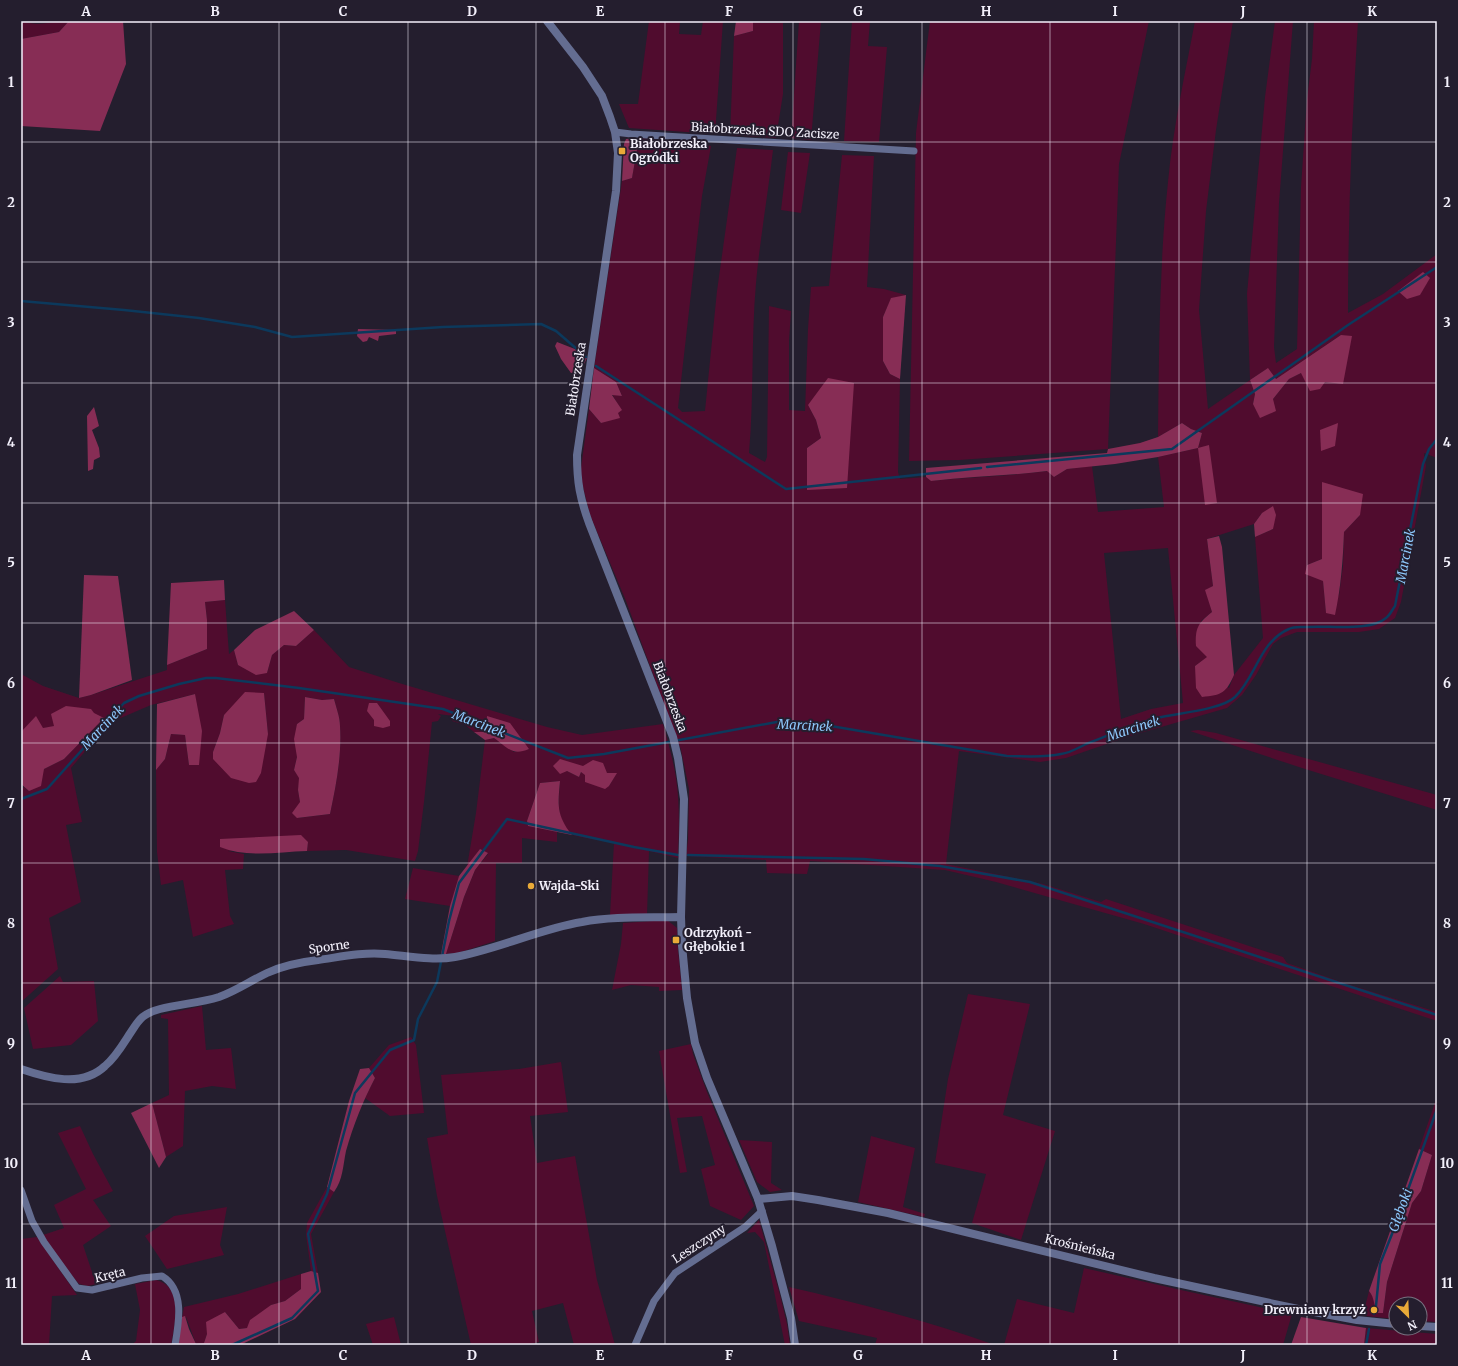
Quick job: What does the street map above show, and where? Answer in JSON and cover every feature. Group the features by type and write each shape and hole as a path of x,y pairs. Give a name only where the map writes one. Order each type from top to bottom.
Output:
{"street":[{"name":"Białobrzeska","path":"547,21 583,67 602,96 614,132 618,154 616,191 577,455 579,492 674,741 683,785 684,799 677,917 689,1012 695,1043 710,1084 762,1211 791,1318 795,1345"},
{"name":"Białobrzeska SDO Zacisze","path":"614,132 914,151"},
{"name":"Sporne","path":"21,1069 54,1079 73,1080 85,1077 106,1066 119,1050 139,1020 145,1014 162,1008 216,997 237,990 267,973 283,967 315,960 366,953 441,958 483,950 549,930 582,922 624,918 677,917"},
{"name":"Kręta","path":"21,1190 32,1221 44,1242 77,1288 92,1290 142,1278 162,1276 172,1284 176,1295 179,1316 175,1345"},
{"name":"Krośnieńska","path":"758,1199 792,1196 888,1212 1154,1278 1298,1309 1358,1320 1388,1323"},
{"name":"Leszczyny","path":"635,1345 654,1301 675,1273 745,1227 762,1211"}],"shaded area":[{"path":"21,21 39,24 69,21 59,32 21,39"},
{"path":"69,21 123,21 126,64 100,131 21,126 21,39 59,32"},
{"path":"649,21 680,21 679,34 701,35 703,21 723,21 715,134 629,128 619,104 638,104"},
{"path":"736,21 753,21 753,31 734,36"},
{"path":"753,21 760,21 760,23 783,23 783,94 776,138 730,135 734,36 753,31"},
{"path":"799,21 821,21 811,140 791,138"},
{"path":"852,21 870,21 868,46 887,47 879,142 844,141"},
{"path":"930,21 1149,21 1119,164 1108,449 959,460 909,461 916,133"},
{"path":"1195,21 1233,21 1216,130 1206,211 1199,310 1208,409 1250,380 1247,294 1265,97 1275,21 1293,21 1279,203 1274,347 1276,363 1297,349 1301,187 1314,21 1358,21 1351,167 1348,313 1383,294 1437,254 1437,458 1424,453 1426,466 1401,602 1395,618 1379,629 1359,632 1297,632 1281,638 1273,644 1256,675 1242,695 1227,708 1130,736 1066,758 1040,762 959,751 946,864 1043,884 1101,902 1106,899 1283,957 1287,963 1344,983 1437,1012 1437,1021 1144,924 996,882 945,870 810,861 807,874 767,873 766,860 686,856 688,840 689,789 681,750 626,601 590,515 580,475 589,409 601,423 621,410 612,394 622,396 616,382 594,368 622,181 632,178 639,138 711,146 702,196 678,408 682,412 705,411 717,291 737,148 773,150 756,283 752,410 749,453 765,462 767,457 769,306 791,311 789,341 789,410 805,411 811,287 829,286 842,155 874,156 867,287 884,289 906,295 891,299 883,317 883,361 890,374 900,379 898,472 900,479 926,477 931,481 1048,471 1054,477 1067,469 1092,466 1098,512 1164,507 1158,457 1198,448 1202,433 1191,429 1182,423 1158,437 1160,310 1165,214 1173,142","holes":["1341,335 1301,373 1289,379 1273,399 1253,404 1255,394 1250,380 1267,369 1276,379","854,383 807,490 807,448 821,438 816,420 808,405","1322,482 1360,515 1344,532 1343,566 1339,595 1326,612 1323,581 1307,565 1322,559","1262,513 1273,529 1255,537 1263,638 1234,675 1229,688 1195,666 1208,657 1201,621 1212,612 1206,590 1213,586 1207,539 1254,524","1168,548 1183,703 1151,709 1121,719 1104,553"]},
{"path":"639,138 632,178 622,181 624,144 626,139"},
{"path":"788,152 810,153 801,213 781,210"},
{"path":"1423,272 1430,278 1420,295 1407,299 1398,291"},
{"path":"906,295 900,379 890,374 883,361 883,317 891,298"},
{"path":"358,329 396,330 396,334 379,336 378,341 369,337 367,341 363,342 357,336"},
{"path":"1341,335 1352,336 1343,384 1325,382 1320,389 1310,391 1301,373 1289,379 1273,399 1276,411 1260,418 1253,404 1255,394 1250,380 1268,368 1276,379"},
{"path":"557,342 580,351 587,358 582,368 583,371 571,373 561,359 555,346"},
{"path":"594,368 616,382 622,396 612,395 622,410 618,413 620,418 601,423 589,409"},
{"path":"828,378 854,383 847,488 807,490 807,448 821,438 816,420 808,405"},
{"path":"94,407 99,426 92,430 99,448 100,457 94,460 93,469 88,471 87,416"},
{"path":"1182,423 1191,429 1202,433 1198,448 1158,457 1115,464 1067,469 1054,477 1047,471 931,481 926,477 926,468 1107,453 1108,449 1140,443 1158,437"},
{"path":"1338,423 1335,446 1321,451 1320,430"},
{"path":"1209,445 1217,503 1205,505 1198,448"},
{"path":"1322,482 1363,494 1360,515 1344,532 1339,594 1335,615 1326,613 1323,581 1305,574 1307,565 1322,559"},
{"path":"1273,506 1276,515 1273,529 1255,537 1254,524 1262,513"},
{"path":"1219,536 1222,547 1234,675 1226,689 1222,692 1219,694 1202,697 1196,688 1195,666 1207,657 1196,646 1196,635 1198,626 1203,619 1212,612 1205,590 1213,586 1207,539"},
{"path":"84,575 118,576 132,680 79,698"},
{"path":"224,580 225,600 205,602 207,620 207,649 167,665 171,583"},
{"path":"225,600 229,654 234,650 238,665 267,673 272,655 284,645 296,646 314,630 349,667 547,727 582,735 663,724 676,778 679,818 678,858 649,851 647,915 610,915 614,843 571,834 562,823 560,816 560,781 540,783 527,821 528,826 557,832 557,842 522,838 522,863 496,863 495,941 458,953 446,954 464,897 475,870 488,854 480,849 467,867 476,813 485,740 494,738 514,752 529,749 525,745 487,727 486,732 474,732 465,725 452,721 454,716 438,714 441,716 438,721 432,722 424,802 418,851 415,861 346,850 307,851 308,842 228,851 244,854 243,869 225,870 230,916 234,924 193,937 183,880 161,885 157,852 156,770 165,759 171,734 185,735 189,765 195,694 151,705 109,723 71,768 82,822 66,825 81,902 49,918 58,969 21,1002 21,789 24,787 29,791 44,769 64,759 104,718 21,732 21,674 43,686 79,698 167,670 167,665 207,649 207,620 205,602","holes":["264,693 268,734 213,752 220,733 224,715","305,697 322,700 334,699 340,723 340,748 330,814 298,818 300,802 298,790 300,778 294,770 297,757 297,724 304,719","583,766 616,774 609,786 581,772 579,777 567,771"]},
{"path":"294,611 314,630 296,646 284,645 272,655 267,673 256,675 238,665 234,650 255,630"},
{"path":"245,692 264,693 268,734 261,773 256,782 249,783 231,778 213,759 213,752 220,733 224,715"},
{"path":"195,694 202,731 199,765 189,765 185,735 171,734 165,759 156,770 157,704"},
{"path":"305,697 322,700 334,699 340,723 340,748 330,814 297,818 292,813 300,802 298,790 299,778 294,770 297,757 294,739 297,724 304,719"},
{"path":"369,703 377,703 390,721 390,726 383,728 374,726 374,720 367,711"},
{"path":"66,706 91,709 94,713 104,718 64,759 44,769 41,786 29,791 21,784 21,732 36,716 43,728 54,726 51,714"},
{"path":"487,716 510,723 529,749 518,752 510,750 494,738 485,740 474,732 486,732"},
{"path":"1198,730 1216,733 1437,795 1437,810 1190,731"},
{"path":"560,759 583,766 593,760 603,763 607,773 617,773 609,786 605,789 585,782 585,775 581,772 579,777 567,771 560,774 553,766"},
{"path":"560,781 559,809 563,821 572,835 528,826 527,821 540,783"},
{"path":"301,835 308,842 307,851 252,853 220,847 220,839"},
{"path":"480,849 488,853 475,870 464,897 446,954 441,954 450,906 459,876"},
{"path":"413,868 459,876 450,906 405,899"},
{"path":"667,920 677,928 682,990 659,991 659,987 631,985 612,990 621,944 623,923"},
{"path":"60,976 63,982 94,981 98,1021 71,1045 33,1049 24,1008"},
{"path":"968,994 1030,1004 1003,1115 1055,1131 1021,1240 972,1223 986,1174 935,1163 948,1079"},
{"path":"202,1006 206,1050 231,1048 236,1089 212,1086 185,1091 183,1146 166,1157 152,1103 169,1095 168,1019 161,1018 161,1015"},
{"path":"411,1037 416,1045 424,1113 390,1116 365,1098 375,1078 369,1068 389,1045"},
{"path":"691,1044 693,1054 707,1092 754,1206 741,1220 710,1206 701,1169 715,1165 702,1116 677,1118 687,1172 680,1173 659,1051"},
{"path":"561,1062 568,1112 530,1116 537,1163 575,1156 597,1280 615,1345 574,1345 563,1303 532,1311 539,1342 526,1345 471,1345 437,1196 427,1138 448,1134 441,1075 519,1069"},
{"path":"369,1068 375,1078 355,1123 346,1151 341,1177 334,1192 327,1187 349,1101 360,1069"},
{"path":"1437,1097 1437,1322 1428,1321 1428,1296 1388,1296 1388,1318 1366,1316 1363,1315 1369,1291 1383,1313 1387,1282 1412,1203 1421,1191 1432,1155 1419,1149"},
{"path":"152,1103 166,1157 159,1168 131,1113"},
{"path":"80,1126 113,1191 93,1200 111,1226 83,1245 96,1284 88,1286 79,1284 59,1259 43,1235 64,1228 54,1205 86,1189 58,1133"},
{"path":"871,1136 915,1148 903,1207 925,1214 924,1217 858,1202"},
{"path":"739,1140 772,1142 771,1183 782,1190 770,1192 757,1182"},
{"path":"1419,1149 1432,1155 1421,1191 1412,1203 1387,1282 1383,1313 1378,1313 1369,1291"},
{"path":"327,1187 334,1192 311,1234 318,1273 311,1271 306,1235 307,1223"},
{"path":"227,1207 220,1245 224,1255 167,1269 145,1236 174,1216"},
{"path":"759,1220 780,1295 790,1345 785,1345 764,1242 755,1232 747,1233"},
{"path":"37,1237 77,1295 52,1296 49,1345 21,1345 21,1239"},
{"path":"1084,1268 1292,1314 1283,1345 1232,1345 1222,1343 1221,1345 1004,1345 1017,1299 1074,1313"},
{"path":"311,1271 318,1273 321,1292 295,1319 240,1345 177,1345 182,1317 185,1316 196,1344 204,1343 207,1334 206,1322 225,1312 239,1329 247,1328 250,1320 271,1305 285,1301 301,1289 301,1274"},
{"path":"301,1274 301,1289 285,1301 271,1305 247,1328 239,1329 225,1312 207,1334 204,1343 196,1344 186,1317 182,1317 184,1307 238,1294"},
{"path":"156,1280 165,1284 171,1290 174,1298 176,1307 171,1345 132,1345 136,1341 140,1310 135,1284"},
{"path":"789,1287 893,1313 995,1345 875,1345 877,1338 799,1321"},
{"path":"394,1317 401,1345 373,1345 366,1324"},
{"path":"1301,1317 1366,1328 1364,1345 1291,1345"},
{"path":"1366,1328 1388,1330 1388,1336 1428,1336 1428,1333 1437,1334 1437,1345 1364,1345"}],"waterway":[{"path":"987,467 1172,449 1348,325 1437,267"},
{"path":"21,301 199,318 255,327 292,337 443,327 541,324 556,331 586,357"},
{"path":"596,366 786,489 981,468"},
{"name":"Marcinek","path":"21,799 47,789 124,703 139,696 179,684 206,678 299,688 443,709 568,758 604,754 782,721 819,724 1007,756 1041,756 1064,753 1148,720 1209,708 1228,701 1235,697 1242,689 1271,642 1291,628 1370,625 1386,618 1395,606 1423,464 1429,449 1437,439"},
{"path":"232,1345 292,1318 318,1291 308,1234 327,1194 355,1093 390,1050 414,1040 418,1019 437,982 449,921 459,883 507,819 634,847 678,855"},
{"path":"688,855 864,859 940,866 1030,882 1437,1015"},
{"name":"Głęboki","path":"1374,1314 1380,1264 1437,1109"},
{"name":"Głęboki","path":"1366,1345 1369,1329"}],"place":[{"name":"Białobrzeska Ogródki","path":"622,151"},
{"name":"Wajda-Ski","path":"531,886"},
{"name":"Odrzykoń - Głębokie 1","path":"676,940"},
{"name":"Drewniany krzyż","path":"1374,1310"}]}
